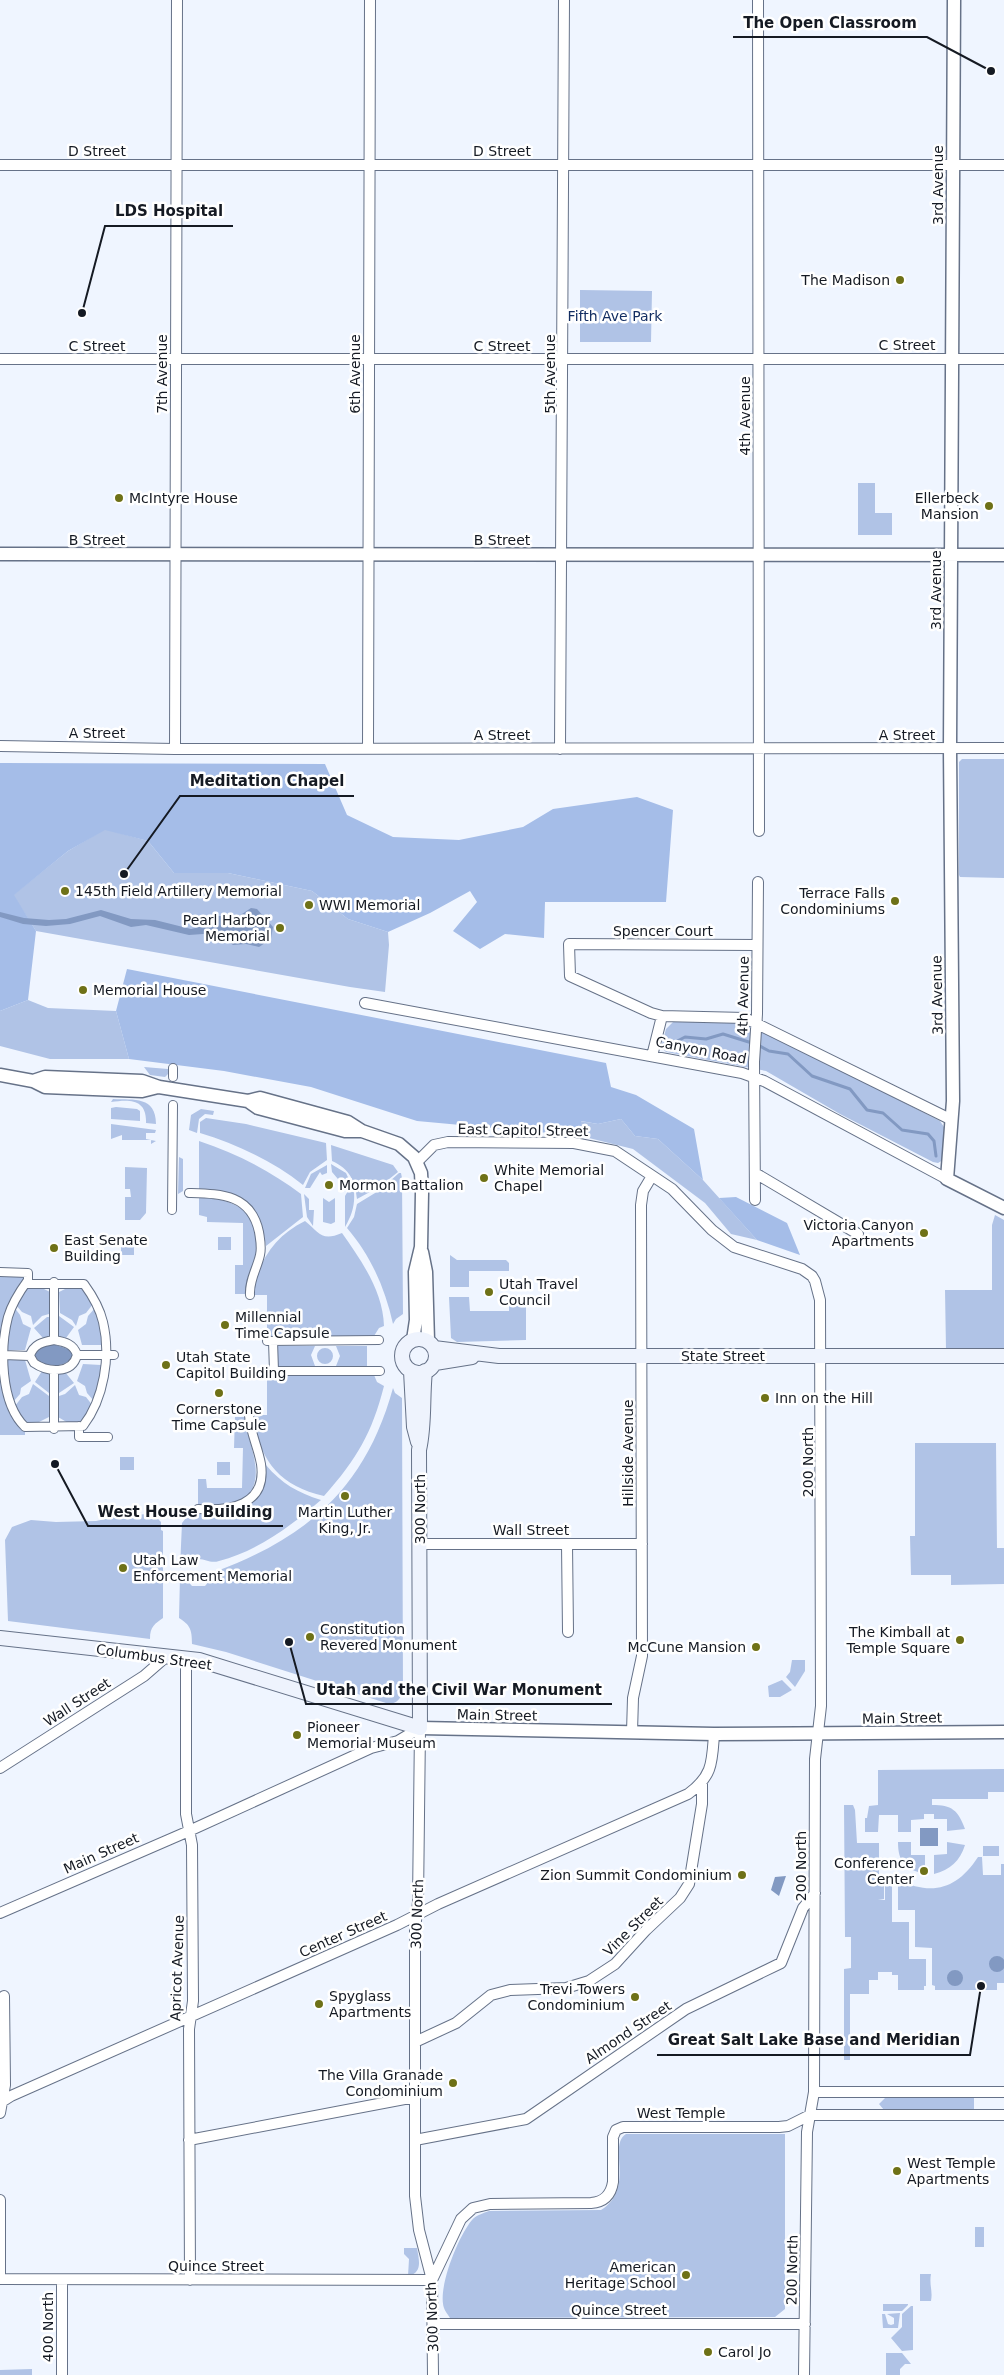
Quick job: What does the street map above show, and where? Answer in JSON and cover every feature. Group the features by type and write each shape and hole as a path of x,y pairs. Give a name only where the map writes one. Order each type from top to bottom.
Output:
{"main road":[{"path":"413,1340 431,1344 430,1367 410,1371 404,1365 402,1356 405,1346 413,1340"},
{"name":"State Street","path":"431,1344 487,1355 959,1358 1004,1356"},
{"name":"State Street","path":"430,1367 487,1355"},
{"name":"State Street","path":"959,1358 1004,1364"},
{"name":"300 North","path":"419,1450 424,1428 423,1392 430,1367"},
{"name":"300 North","path":"410,1371 414,1427 419,1450 420,1728"},
{"name":"Columbus Street","path":"0,1638 186,1658 262,1679 420,1728"}],"street":[{"name":"7th Avenue","path":"175,749 177,0"},
{"name":"6th Avenue","path":"368,748 370,0"},
{"name":"5th Avenue","path":"560,749 564,360 564,0"},
{"name":"4th Avenue","path":"758,0 759,831"},
{"name":"3rd Avenue","path":"947,1180 952,1120 953,1028 950,748 954,0"},
{"name":"D Street","path":"0,165 1004,165"},
{"name":"C Street","path":"0,360 1004,359"},
{"name":"B Street","path":"0,554 1004,555"},
{"name":"A Street","path":"0,746 175,749 1004,748"},
{"name":"4th Avenue","path":"755,1200 754,1052 757,1023 758,882"},
{"name":"Canyon Road","path":"570,944 570,976 644,1011 662,1016 741,1016 952,1120"},
{"name":"Spencer Court","path":"570,944 757,945"},
{"name":"Canyon Road","path":"365,1003 754,1076 947,1180 1004,1208"},
{"path":"652,1056 662,1016"},
{"path":"173,1068 173,1077"},
{"path":"0,1075 33,1081 45,1087 142,1091 158,1087 248,1100 258,1108 345,1131 362,1131 403,1146 417,1162 421,1173 421,1247 426,1272 431,1344"},
{"path":"172,1210 173,1105"},
{"name":"East Capitol Street","path":"417,1162 434,1145 442,1142 574,1142 615,1151 680,1196 712,1230 734,1247 802,1269 812,1276 818,1287 820,1300 821,1357"},
{"path":"755,1173 858,1234"},
{"name":"Hillside Avenue","path":"632,1732 633,1698 642,1656 641,1205 643,1191 652,1176"},
{"path":"190,1193 226,1195 247,1208 256,1221 261,1241 260,1254 252,1275 250,1295"},
{"path":"413,1340 416,1320 415,1272 421,1247"},
{"path":"0,1272 28,1273 28,1280 28,1284 84,1284 103,1322 105,1355 100,1395 89,1419 83,1426 25,1427 20,1422 6,1392 4,1332 13,1304 28,1280"},
{"path":"54,1283 54,1340"},
{"path":"30,1356 32,1349 37,1345 54,1340 70,1344 77,1356"},
{"path":"379,1340 270,1341 270,1371 380,1371"},
{"path":"30,1356 37,1366 54,1370 69,1366 77,1356 114,1355"},
{"path":"4,1356 30,1356"},
{"name":"200 North","path":"804,2375 807,2132 814,2092 815,1759 822,1706 821,1357"},
{"path":"54,1370 54,1428"},
{"path":"198,1509 223,1510 238,1507 253,1496 261,1475 261,1465 253,1439 249,1415"},
{"path":"79,1426 80,1437 108,1437"},
{"name":"Wall Street","path":"420,1544 642,1544"},
{"path":"567,1544 568,1632"},
{"name":"Wall Street","path":"0,1768 144,1676 167,1656"},
{"name":"Apricot Avenue","path":"186,1658 186,1814 192,1846 191,2016 189,2029 190,2280"},
{"name":"Main Street","path":"0,1913 190,1831 371,1748 398,1741 420,1728 714,1734 1004,1732"},
{"name":"300 North","path":"420,1728 415,2042 416,2204 425,2257 432,2280 433,2375"},
{"path":"702,1784 712,1762 714,1734"},
{"name":"Center Street","path":"1,2102 688,1794 702,1784"},
{"name":"Vine Street","path":"415,2042 456,2023 491,1995 510,1990 566,1988 589,1981 615,1964 646,1930 680,1898 689,1884 702,1804 702,1784"},
{"name":"Almond Street","path":"415,2140 526,2119 686,2009 781,1964 803,1908 815,1893"},
{"path":"0,2113 4,2085 4,1996"},
{"path":"814,2092 1004,2092"},
{"path":"189,2140 415,2097"},
{"name":"West Temple","path":"432,2280 461,2219 473,2208 490,2204 591,2203 604,2199 612,2189 613,2137 619,2128 779,2127 810,2115 1004,2115"},
{"path":"0,2200 0,2279"},
{"name":"Quince Street","path":"0,2279 432,2280"},
{"name":"400 North","path":"62,2280 62,2375"},
{"name":"Quince Street","path":"433,2324 805,2324"}],"green space":[{"name":"Fifth Ave Park","path":"580,290 652,291 651,342 580,342"},
{"path":"858,483 875,483 875,513 892,513 892,535 858,535"},
{"path":"962,759 1004,759 1004,878 960,877 959,875 959,762"},
{"path":"105,829 148,841 174,873 228,873 312,891 348,919 388,932 389,945 385,992 36,931 13,895 68,851"},
{"path":"28,1000 48,1008 116,1011 129,1059 50,1059 0,1046 0,1011"},
{"path":"738,1021 779,1039 940,1121 944,1127 943,1160 938,1163 933,1162 840,1114 766,1071 666,1052 661,1047 666,1029 673,1022"},
{"path":"144,1067 168,1069 168,1074 165,1077 150,1075"},
{"path":"113,1099 136,1100 148,1104 155,1115 156,1124 146,1123 144,1109 136,1102 111,1102"},
{"path":"111,1108 137,1109 140,1111 140,1121 111,1119"},
{"path":"201,1109 214,1111 213,1115 205,1114 199,1119 197,1133 189,1130 191,1115"},
{"path":"206,1118 246,1124 326,1143 327,1160 310,1172 303,1185 279,1168 254,1154 200,1133 200,1122"},
{"path":"621,1119 635,1136 658,1139 703,1180 757,1240 731,1234 705,1203 633,1149 581,1136 580,1121 598,1124"},
{"path":"111,1124 156,1130 155,1133 146,1133 146,1139 151,1140 122,1140 122,1135 111,1139"},
{"path":"199,1141 252,1163 301,1194 303,1217 266,1246 259,1220 246,1202 226,1192 199,1189"},
{"path":"331,1145 393,1165 398,1172 379,1187 357,1199 355,1187 350,1176 343,1168 332,1161"},
{"path":"179,1157 183,1159 183,1191 178,1194"},
{"path":"331,1164 346,1173 353,1188 347,1188 346,1185 343,1185 332,1172"},
{"path":"327,1165 327,1173 322,1175 320,1172 310,1188 305,1188 311,1174"},
{"path":"125,1167 147,1168 146,1213 140,1220 125,1220 125,1197 131,1197 130,1189 125,1189"},
{"path":"401,1173 402,1178 403,1314 393,1324 386,1298 376,1273 356,1239 347,1228 354,1217 357,1204 380,1190"},
{"path":"348,1191 354,1192 354,1201 345,1227 345,1196"},
{"path":"304,1194 309,1199 309,1210 314,1210 313,1226 307,1217"},
{"path":"199,1198 222,1200 233,1204 250,1216 255,1225 258,1236 258,1249 246,1294 235,1294 235,1265 243,1265 243,1223 207,1222 207,1217 199,1215"},
{"path":"323,1198 329,1202 335,1198 335,1222 331,1224 323,1222"},
{"path":"995,1215 1004,1220 1004,1350 946,1350 945,1290 992,1290 992,1225"},
{"path":"305,1221 317,1232 325,1236 335,1236 342,1233 370,1276 380,1300 384,1326 379,1328 374,1336 267,1336 267,1295 253,1295 258,1272 269,1252 284,1234"},
{"path":"218,1237 231,1237 231,1250 218,1250"},
{"path":"121,1242 134,1242 134,1255 121,1255"},
{"path":"450,1255 457,1260 506,1260 509,1263 509,1271 469,1271 469,1287 450,1287"},
{"path":"0,1275 25,1275 25,1278 0,1338"},
{"path":"25,1286 38,1286 50,1292 49,1314 42,1316 33,1325 31,1316 22,1312 15,1304"},
{"path":"71,1286 83,1286 93,1304 86,1313 79,1316 76,1326 72,1320 60,1313 59,1292"},
{"path":"509,1295 526,1295 526,1340 457,1342 451,1338 449,1297 469,1297 470,1311 509,1311"},
{"path":"14,1307 20,1315 23,1324 31,1328 25,1350 7,1350 7,1329"},
{"path":"95,1308 101,1327 102,1345 82,1345 78,1330 86,1324 88,1316"},
{"path":"59,1316 74,1327 66,1338 59,1336"},
{"path":"47,1317 50,1317 50,1336 43,1338 34,1328"},
{"path":"278,1346 315,1346 311,1355 315,1366 277,1366"},
{"path":"336,1346 367,1346 367,1366 336,1366 340,1356"},
{"path":"325,1348 331,1350 333,1356 331,1362 325,1364 319,1362 317,1356 319,1350"},
{"path":"7,1360 25,1360 31,1381 21,1388 20,1394 13,1402 7,1384"},
{"path":"83,1364 101,1365 100,1380 94,1401 87,1393 85,1386 77,1381"},
{"path":"42,1371 50,1373 49,1393 35,1382"},
{"path":"0,1372 2,1372 19,1425 25,1431 25,1435 0,1435"},
{"path":"65,1372 74,1383 59,1393 59,1373"},
{"path":"267,1375 374,1375 377,1382 384,1386 374,1418 362,1445 346,1470 324,1496 308,1491 283,1478 266,1458 260,1445 253,1415 267,1415"},
{"path":"33,1384 49,1396 49,1417 37,1423 25,1423 15,1406 22,1397 29,1394"},
{"path":"75,1385 79,1395 86,1397 93,1406 82,1424 70,1424 58,1417 59,1396 65,1394"},
{"path":"393,1388 395,1393 402,1398 403,1691 399,1699 392,1703 386,1703 226,1652 192,1644 190,1628 179,1618 180,1577 185,1578 192,1586 205,1586 211,1579 214,1580 217,1571 250,1557 280,1541 306,1524 330,1503 350,1480 367,1453 382,1423"},
{"path":"235,1417 245,1417 255,1464 256,1475 254,1485 249,1495 239,1504 203,1507 198,1504 198,1479 206,1479 207,1488 242,1488 243,1448 234,1448"},
{"path":"915,1443 996,1443 997,1548 1004,1548 1004,1584 951,1585 951,1575 911,1575 910,1536 915,1536"},
{"path":"120,1457 134,1457 134,1470 120,1470"},
{"path":"217,1462 230,1462 230,1475 217,1475"},
{"path":"266,1465 290,1487 321,1500 286,1528 247,1551 216,1562 200,1559 190,1561 180,1568 182,1523 190,1513 219,1514 231,1512 251,1503 258,1494"},
{"path":"153,1514 161,1522 161,1530 163,1531 163,1618 152,1628 150,1639 8,1621 5,1540 12,1527 31,1520 56,1522 96,1521 124,1515"},
{"path":"792,1660 805,1660 805,1671 795,1687 786,1677 790,1672"},
{"path":"782,1680 792,1690 780,1697 769,1697 768,1686"},
{"path":"1004,1769 1004,1792 988,1792 988,1799 932,1799 932,1805 945,1806 957,1813 965,1829 947,1831 947,1819 934,1819 934,1814 924,1814 924,1819 911,1820 911,1832 898,1832 898,1815 879,1815 878,1832 865,1832 865,1818 867,1818 869,1806 878,1805 878,1770"},
{"path":"844,1805 853,1805 855,1810 857,1843 879,1843 879,1875 884,1875 884,1899 878,1900 885,1900 885,1875 892,1875 892,1922 909,1922 909,1959 926,1959 926,1986 924,1986 924,1990 898,1990 898,1975 892,1975 892,1972 878,1972 878,1980 869,1980 869,1994 850,1994 850,2060 844,2060 844,1969 851,1968 851,1937 845,1937"},
{"path":"898,1842 911,1842 911,1855 925,1855 925,1874 912,1870 904,1864 899,1855"},
{"path":"947,1842 965,1845 954,1864 934,1874 934,1855 947,1854"},
{"path":"983,1846 999,1846 999,1856 983,1856"},
{"path":"978,1857 982,1857 983,1875 1001,1875 1001,1864 1004,1864 1004,1983 997,1983 997,1990 935,1990 935,1986 932,1985 932,1948 915,1947 915,1910 898,1910 898,1880 922,1888 943,1886 953,1883 962,1876"},
{"path":"885,2098 974,2098 974,2111 884,2110 879,2104"},
{"path":"626,2134 785,2134 785,2309 775,2317 450,2318 444,2308 443,2299 446,2275 461,2237 472,2220 478,2215 489,2211 601,2210 611,2201 617,2191 619,2148 621,2140"},
{"path":"975,2227 984,2227 984,2247 975,2247"},
{"path":"404,2248 417,2248 419,2257 418,2269 408,2276 409,2259 404,2254"},
{"path":"920,2274 931,2274 931,2301 920,2301"},
{"path":"883,2304 908,2305 902,2311 883,2311"},
{"path":"913,2306 913,2350 902,2351 891,2338 902,2327 902,2314"},
{"path":"900,2313 898,2328 883,2328 882,2314 885,2314 888,2324 891,2325 894,2324 894,2318 887,2314"},
{"path":"886,2353 902,2353 911,2364 905,2364 900,2369 900,2375 886,2375"},
{"path":"32,2369 32,2375 0,2375 0,2370"}],"shaded area":[{"path":"0,763 325,764 347,815 393,837 459,840 523,827 553,809 637,797 673,810 666,902 545,902 544,938 505,934 480,949 453,931 477,902 470,891 430,913 388,932 348,919 312,891 228,873 174,873 148,841 105,830 68,851 14,895 36,931 28,1000 0,1011"},
{"path":"251,908 257,909 273,927 271,939 259,947 246,944 233,945 217,933 189,935 146,925 131,927 100,916 70,924 46,926 23,924 0,917 0,912 24,918 66,919 101,910 131,919 155,920 191,929 203,926 218,916 239,916"},
{"path":"127,969 606,1063 611,1087 636,1095 694,1129 703,1180 658,1139 635,1136 621,1119 598,1124 581,1121 581,1136 417,1121 311,1087 224,1071 129,1059 116,1011"},
{"path":"736,1197 787,1223 800,1255 757,1240 719,1198"},
{"path":"56,1345 71,1350 72,1359 62,1364 51,1366 37,1360 34,1355 37,1349"},
{"path":"920,1828 938,1828 938,1846 920,1846"},
{"path":"786,1876 779,1896 771,1890 775,1877"},
{"path":"997,1956 1003,1958 1005,1964 1003,1970 997,1972 991,1970 989,1964 991,1958"},
{"path":"952,1970 958,1970 963,1975 961,1984 952,1986 947,1981 947,1975"}],"waterway":[{"path":"666,1047 685,1037 706,1039 723,1034 752,1043"},
{"path":"758,1045 769,1051 788,1054 812,1076 850,1089 867,1110 883,1113 902,1130 928,1134 934,1141 936,1156"}],"place":[{"name":"The Open Classroom","path":"991,71"},
{"name":"The Madison","path":"900,280"},
{"name":"LDS Hospital","path":"82,313"},
{"name":"McIntyre House","path":"119,498"},
{"name":"Ellerbeck Mansion","path":"989,506"},
{"name":"Meditation Chapel","path":"124,874"},
{"name":"145th Field Artillery Memorial","path":"65,891"},
{"name":"Terrace Falls Condominiums","path":"895,901"},
{"name":"WWI Memorial","path":"309,905"},
{"name":"Pearl Harbor Memorial","path":"280,928"},
{"name":"Memorial House","path":"83,990"},
{"name":"White Memorial Chapel","path":"484,1178"},
{"name":"Mormon Battalion","path":"329,1185"},
{"name":"Victoria Canyon Apartments","path":"924,1233"},
{"name":"East Senate Building","path":"54,1248"},
{"name":"Utah Travel Council","path":"489,1292"},
{"name":"Millennial Time Capsule","path":"225,1325"},
{"name":"Utah State Capitol Building","path":"166,1365"},
{"name":"Cornerstone Time Capsule","path":"219,1393"},
{"name":"Inn on the Hill","path":"765,1398"},
{"name":"West House Building","path":"55,1464"},
{"name":"Martin Luther King, Jr.","path":"345,1496"},
{"name":"Utah Law Enforcement Memorial","path":"123,1568"},
{"name":"Constitution Revered Monument","path":"310,1637"},
{"name":"The Kimball at Temple Square","path":"960,1640"},
{"name":"Utah and the Civil War Monument","path":"289,1642"},
{"name":"McCune Mansion","path":"756,1647"},
{"name":"Pioneer Memorial Museum","path":"297,1735"},
{"name":"Conference Center","path":"924,1871"},
{"name":"Zion Summit Condominium","path":"742,1875"},
{"name":"Great Salt Lake Base and Meridian","path":"981,1986"},
{"name":"Trevi Towers Condominium","path":"635,1997"},
{"name":"Spyglass Apartments","path":"319,2004"},
{"name":"The Villa Granade Condominium","path":"453,2083"},
{"name":"West Temple Apartments","path":"897,2171"},
{"name":"American Heritage School","path":"686,2275"},
{"name":"Carol Jo","path":"708,2352"}]}
